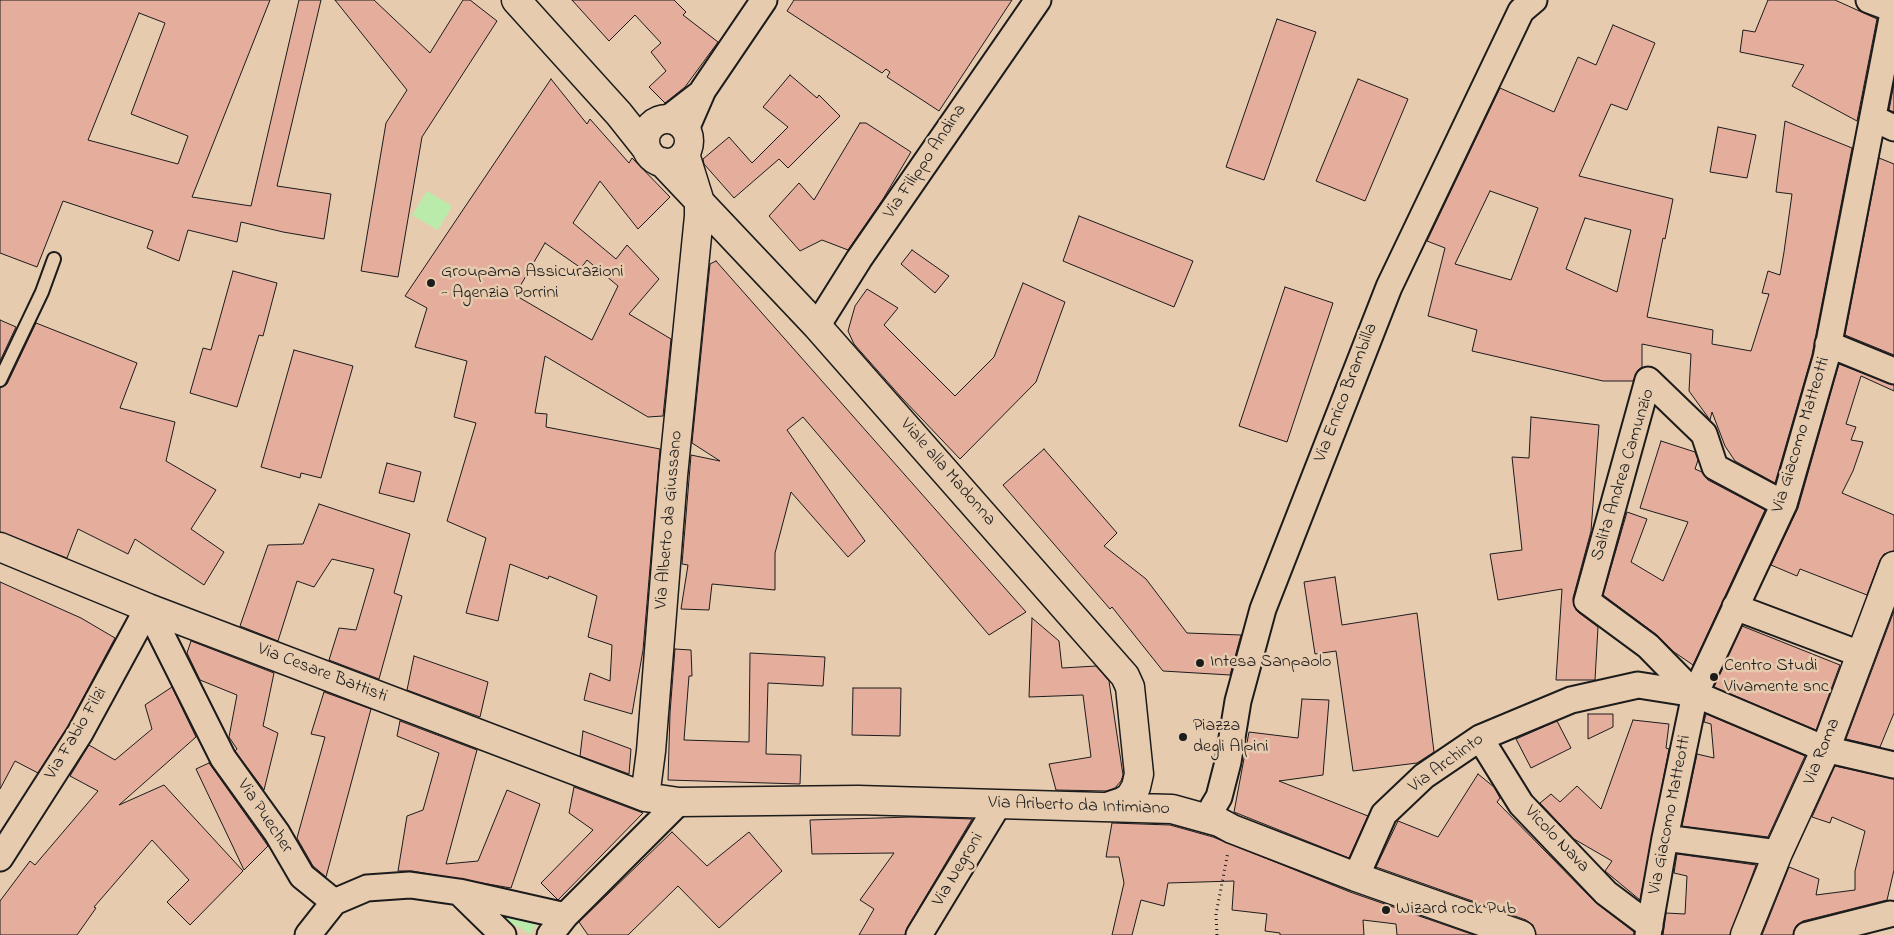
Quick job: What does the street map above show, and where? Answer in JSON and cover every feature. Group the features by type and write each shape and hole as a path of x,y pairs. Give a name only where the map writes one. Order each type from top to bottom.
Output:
{"street":[{"path":"516,0 620,114 667,139 764,0"},
{"name":"Via Filippo Andina","path":"818,326 912,181 1038,0"},
{"name":"Via Enrico Brambilla","path":"1213,807 1219,797 1228,762 1238,701 1264,609 1389,287 1521,11 1534,0"},
{"path":"1869,0 1894,9"},
{"name":"Via Giacomo Matteotti","path":"1649,931 1664,838 1695,694 1784,504 1828,344 1884,123 1894,9"},
{"name":"Viale alla Madonna","path":"667,139 698,199 734,240 818,326 1126,676 1130,687 1138,774 1142,791 1168,809"},
{"name":"Via Alberto da Giussano","path":"645,797 651,751 672,486 698,199"},
{"path":"695,243 712,237 734,240"},
{"path":"1828,344 1894,371"},
{"name":"Salita Andrea Camunzio","path":"1695,694 1648,646 1587,601 1648,380 1704,434 1715,467 1784,504"},
{"name":"Via Cesare Battisti","path":"0,547 148,608 645,797"},
{"name":"Via Roma","path":"1745,935 1778,853 1825,749 1894,566"},
{"path":"1735,607 1860,654"},
{"name":"Via Fabio Filzi","path":"0,858 80,733 148,608"},
{"name":"Via Puecher","path":"148,608 223,758 276,833 302,876 334,902"},
{"name":"Via Archinto","path":"1356,877 1384,814 1424,776 1480,738 1571,700 1638,685 1695,694"},
{"path":"1695,694 1825,749 1894,765"},
{"name":"Vicolo Nava","path":"1480,738 1521,804 1606,893 1649,931"},
{"name":"Viale alla Madonna","path":"1107,807 1130,797 1136,787 1138,774"},
{"name":"Via Ariberto da Intimiano","path":"645,797 674,806 858,800 1168,809 1219,822 1232,830 1356,877 1521,935"},
{"name":"Via Negroni","path":"919,935 998,805"},
{"path":"550,935 565,916 674,806"},
{"path":"1664,838 1778,853"},
{"path":"308,935 334,902 367,888 410,885 459,892 565,916"},
{"path":"459,892 503,935"},
{"path":"1807,935 1892,916"}],"lane":[{"path":"0,380 54,259"}],"path":[{"path":"1217,935 1216,914 1232,830"}],"green space":[{"path":"427,191 452,206 438,230 412,215"},
{"path":"480,905 541,918 530,934"}],"building":[{"path":"0,0 270,0 192,197 251,206 299,0 321,0 277,186 331,194 324,239 241,222 237,242 188,230 179,261 147,248 153,231 63,201 37,267 0,253","holes":["139,13 165,23 131,114 188,136 178,164 88,140"]},
{"path":"335,0 374,0 430,53 463,0 470,0 497,21 422,137 398,277 361,271 386,123 407,90"},
{"path":"572,0 674,0 686,12 683,15 718,42 685,87 665,103 649,87 666,71 651,52 661,43 635,15 609,41"},
{"path":"794,0 1012,0 939,111 887,77 890,72 886,69 882,73 787,11"},
{"path":"1768,0 1835,0 1877,19 1857,121 1792,86 1804,65 1740,52 1743,30 1755,32"},
{"path":"1277,19 1316,32 1264,180 1226,167"},
{"path":"1613,25 1655,43 1627,110 1611,104 1579,176 1673,199 1647,317 1713,330 1712,344 1751,351 1769,294 1762,293 1768,271 1780,275 1792,194 1776,192 1785,121 1852,148 1812,355 1775,483 1735,461 1725,446 1712,412 1710,420 1689,391 1691,354 1642,344 1642,367 1638,370 1633,381 1603,381 1472,351 1477,330 1428,316 1445,248 1427,241 1500,88 1554,112 1578,57 1596,65","holes":["1490,191 1538,208 1511,280 1455,264","1585,218 1631,230 1617,292 1566,269"]},
{"path":"790,75 817,98 819,95 840,116 788,168 779,159 734,198 704,164 703,159 729,137 752,163 788,127 763,107"},
{"path":"551,79 587,124 590,119 629,163 632,158 670,197 638,229 600,181 573,223 616,259 627,245 659,279 629,314 671,339 663,416 648,417 545,356 535,413 547,414 546,427 660,449 643,650 632,714 584,700 590,673 610,681 612,645 588,637 597,596 549,576 548,579 510,564 498,621 466,613 486,538 447,521 476,423 454,417 467,361 415,347 427,308 405,296","holes":["545,243 581,268 587,260 618,286 592,340 515,295"]},
{"path":"1358,79 1408,99 1365,201 1316,181"},
{"path":"1894,83 1894,112 1889,110"},
{"path":"860,123 866,123 911,152 883,199 848,250 822,240 800,251 769,216 799,183 814,200"},
{"path":"1718,127 1756,135 1747,178 1710,172"},
{"path":"1879,158 1894,164 1894,355 1845,335"},
{"path":"1079,216 1193,261 1174,307 1063,261"},
{"path":"912,250 949,276 935,293 901,264"},
{"path":"716,261 1026,612 989,635 803,417 787,430 865,541 848,557 791,492 775,553 775,590 712,584 709,610 681,609 688,565 682,564 691,455 720,461 692,443 710,264"},
{"path":"233,271 277,283 263,336 259,335 237,407 190,393 203,348 211,350"},
{"path":"1023,283 1065,302 1036,382 960,459 854,344 848,331 855,306 867,289 898,308 884,325 955,396 994,357"},
{"path":"1285,287 1333,303 1287,442 1239,426"},
{"path":"0,320 16,327 0,361"},
{"path":"36,323 137,363 120,408 175,422 166,461 216,490 191,529 224,552 204,585 135,539 128,554 78,529 67,558 0,532 0,388 7,384"},
{"path":"294,350 353,366 321,478 301,473 300,478 261,467"},
{"path":"1839,364 1894,385 1894,391 1861,376 1846,424 1856,427 1851,440 1863,442 1853,471 1842,493 1894,515 1894,551 1884,554 1880,560 1867,595 1800,569 1797,576 1771,565 1798,508"},
{"path":"1531,417 1599,425 1591,531 1573,598 1574,606 1578,612 1598,627 1595,680 1556,680 1562,589 1498,600 1490,554 1522,550 1512,457 1529,458"},
{"path":"1661,441 1695,452 1698,460 1695,469 1702,472 1708,480 1765,510 1693,665 1674,652 1657,635 1603,595 1627,512 1647,519 1631,562 1663,581 1688,522 1640,508"},
{"path":"1044,449 1117,533 1104,546 1146,579 1187,633 1241,635 1230,675 1163,671 1112,607 1110,609 1003,485"},
{"path":"387,463 421,472 414,502 379,493"},
{"path":"319,504 410,534 394,593 402,596 379,679 329,660 339,628 356,630 374,569 332,559 314,587 297,581 278,641 240,626 268,545 303,544"},
{"path":"1335,577 1342,625 1417,613 1434,752 1417,763 1353,771 1336,651 1315,654 1304,582"},
{"path":"0,582 81,618 115,638 68,726 38,773 15,761 0,789"},
{"path":"1894,611 1894,713 1880,747 1846,739"},
{"path":"1032,618 1059,641 1062,668 1096,666 1109,681 1123,775 1115,788 1106,791 1056,790 1049,764 1091,757 1083,695 1029,697"},
{"path":"1742,626 1840,665 1816,730 1714,687"},
{"path":"191,641 274,673 263,726 278,733 264,790 235,751 237,749 229,737 237,695 200,680 187,653"},
{"path":"675,649 691,650 692,676 689,676 684,740 749,742 750,653 825,657 823,686 768,683 766,754 801,755 800,784 668,780 670,713"},
{"path":"414,656 488,682 480,717 407,690"},
{"path":"172,687 196,737 119,805 164,785 243,871 190,925 167,902 189,880 152,840 94,907 96,908 77,935 0,935 0,901 30,861 35,865 98,791 70,776 89,745 115,760 152,729 145,705"},
{"path":"853,688 901,688 900,736 852,735"},
{"path":"324,692 371,709 326,877 313,866 297,838 325,737 311,734"},
{"path":"1302,699 1329,700 1323,775 1279,781 1368,816 1349,858 1234,812 1249,732 1298,738"},
{"path":"1588,714 1613,714 1613,727 1588,739"},
{"path":"1706,714 1805,756 1768,837 1682,826 1697,754 1714,758 1711,724 1704,722"},
{"path":"1633,720 1669,724 1666,748 1669,749 1640,900 1605,871 1612,861 1574,839 1540,803 1551,794 1560,802 1577,786 1601,809"},
{"path":"400,721 477,750 446,864 478,861 507,790 540,804 511,888 412,871 398,871 407,816 423,810 439,753 397,736"},
{"path":"1557,721 1571,748 1531,768 1516,739"},
{"path":"583,731 631,749 629,774 580,756"},
{"path":"209,763 268,846 244,870 196,769"},
{"path":"1835,766 1894,779 1894,870 1887,900 1803,921 1797,925 1793,935 1762,935 1789,867 1819,879 1816,895 1855,890 1855,871 1865,831 1832,817 1830,823 1812,817"},
{"path":"1478,774 1494,787 1500,798 1497,802 1596,903 1634,932 1634,935 1536,935 1533,925 1526,920 1376,867 1398,821 1438,837"},
{"path":"574,787 643,813 558,900 541,883 593,830 569,813"},
{"path":"912,817 972,819 907,928 905,935 859,935 874,909 860,900 894,853 812,854 810,820"},
{"path":"1112,823 1170,825 1213,837 1350,892 1474,935 1397,935 1396,924 1363,920 1364,935 1280,935 1280,933 1265,931 1267,914 1232,910 1234,881 1168,883 1164,906 1141,900 1132,935 1112,935 1124,883 1119,857 1106,857"},
{"path":"672,832 707,866 749,832 782,871 719,928 678,886 628,935 588,935 579,922"},
{"path":"1677,854 1756,865 1730,935 1663,935 1666,913 1685,914 1687,876 1674,873"}],"place":[{"name":"Groupama Assicurazioni - Agenzia Porrini","path":"431,283"},
{"name":"Intesa Sanpaolo","path":"1200,663"},
{"name":"Centro Studi Vivamente snc","path":"1714,677"},
{"name":"Piazza degli Alpini","path":"1183,737"},
{"name":"Wizard rock Pub","path":"1386,910"}]}
